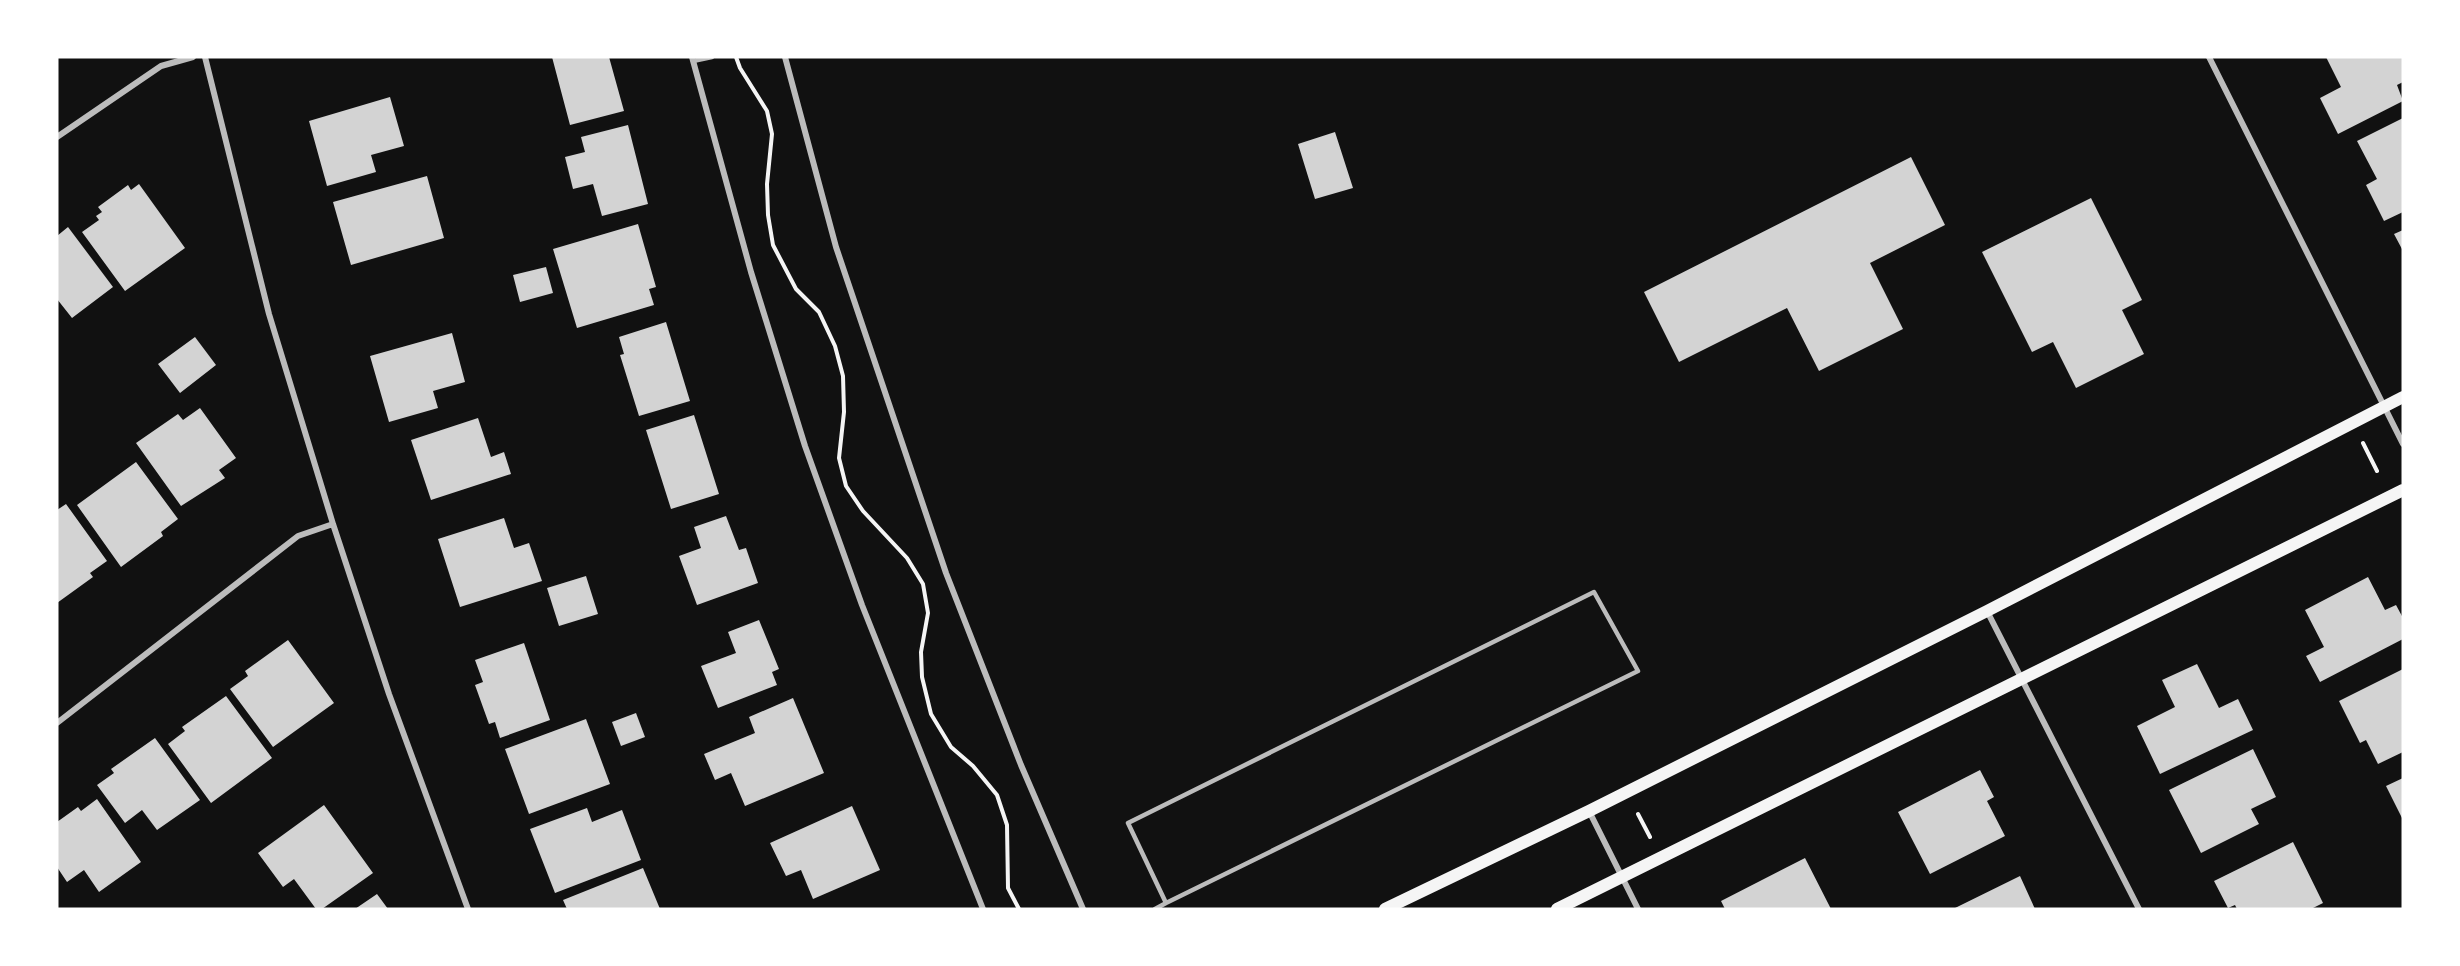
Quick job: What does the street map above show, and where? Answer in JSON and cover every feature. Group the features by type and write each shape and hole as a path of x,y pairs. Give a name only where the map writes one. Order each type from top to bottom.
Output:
{"main road":[{"path":"1385,909 1589,811 1987,611 2403,397"},
{"path":"1557,909 2403,490"}],"street":[{"path":"57,137 161,66 193,57"},
{"path":"205,57 269,314 333,524 389,694 468,909"},
{"path":"785,57 836,247 946,573 1021,765 1083,909"},
{"path":"2209,57 2403,444"},
{"path":"692,59 751,272 805,446 862,605 983,909"},
{"path":"57,723 298,536 333,524"},
{"path":"1987,611 2139,909"},
{"path":"1589,811 1638,909"}],"lane":[{"path":"692,59 711,57"},
{"path":"1155,909 1638,671 1594,592 1128,823 1166,903"}],"path":[{"path":"736,57 740,68 767,111 772,134 767,184 768,215 773,244 796,290 819,312 835,346 843,376 844,412 839,458 846,486 862,511 907,558 923,584 928,613 921,652 922,677 931,714 951,747 973,766 997,795 1007,825 1008,888 1019,909"},
{"path":"2360,437 2377,471"},
{"path":"1634,805 1650,838"}],"building":[{"path":"552,57 609,57 624,111 570,125"},
{"path":"2326,57 2403,57 2403,82 2397,85 2403,101 2338,134 2320,98 2341,87"},
{"path":"390,97 404,146 371,155 376,172 327,186 309,121"},
{"path":"2403,118 2403,212 2384,221 2366,185 2377,179 2357,141"},
{"path":"628,125 648,204 602,216 593,184 573,189 565,157 585,152 581,137"},
{"path":"1335,132 1353,188 1315,199 1298,144"},
{"path":"1911,157 1945,225 1870,263 1903,329 1819,371 1787,308 1679,362 1644,292"},
{"path":"427,176 444,238 351,265 333,202"},
{"path":"139,184 185,248 125,291 82,232 99,220 96,216 102,212 98,207 128,185 131,190"},
{"path":"2091,198 2142,300 2122,310 2144,354 2076,388 2053,342 2032,352 1982,252"},
{"path":"638,224 656,287 649,289 654,305 577,328 553,249"},
{"path":"68,227 113,287 72,318 57,299 57,236"},
{"path":"2403,230 2403,251 2394,234"},
{"path":"546,267 553,293 520,302 513,275"},
{"path":"666,322 690,401 639,416 620,355 624,354 619,337"},
{"path":"452,333 465,382 433,391 438,408 389,422 370,356"},
{"path":"195,337 216,365 180,393 158,364"},
{"path":"200,408 236,458 219,470 225,478 181,506 136,443 178,414 183,420"},
{"path":"694,415 719,494 671,509 646,430"},
{"path":"478,418 491,457 504,452 511,474 431,500 411,440"},
{"path":"136,462 178,519 161,532 163,536 121,567 77,505"},
{"path":"66,504 107,561 90,573 93,577 57,603 57,510"},
{"path":"726,516 739,550 746,548 758,583 697,605 679,556 701,548 694,527"},
{"path":"504,518 514,548 529,543 542,581 460,607 438,539"},
{"path":"586,576 598,614 559,626 547,588"},
{"path":"2368,577 2385,610 2396,605 2403,618 2403,639 2320,682 2306,656 2324,647 2305,610"},
{"path":"759,620 779,669 772,672 777,685 718,708 701,666 736,653 728,632"},
{"path":"288,640 334,703 273,747 230,689 248,676 245,671"},
{"path":"524,643 550,720 500,738 495,722 489,724 475,685 483,682 475,660"},
{"path":"2197,664 2219,708 2238,699 2253,730 2160,774 2137,726 2175,707 2162,680"},
{"path":"2403,669 2403,752 2378,764 2366,740 2360,743 2339,701"},
{"path":"226,696 272,758 211,803 168,744 185,731 182,727"},
{"path":"793,698 824,773 745,806 731,773 715,780 704,754 755,733 749,717"},
{"path":"636,713 645,737 621,746 612,722"},
{"path":"586,719 610,784 529,814 505,749"},
{"path":"155,738 200,800 157,830 142,810 125,823 97,785 114,773 111,769"},
{"path":"2253,749 2276,797 2251,809 2259,824 2201,853 2169,790"},
{"path":"1980,770 1994,797 1987,801 2005,836 1930,874 1898,812"},
{"path":"2403,778 2403,820 2386,786"},
{"path":"97,799 141,862 99,892 84,870 67,882 57,867 57,822 78,807 81,811"},
{"path":"324,805 373,873 322,909 316,909 294,879 283,887 258,853"},
{"path":"852,806 880,870 813,899 801,870 786,876 770,843"},
{"path":"587,808 592,822 622,810 641,860 555,893 530,829"},
{"path":"2293,842 2323,903 2311,909 2237,909 2235,905 2228,908 2214,881"},
{"path":"1805,858 1831,909 1725,909 1721,901"},
{"path":"643,868 660,909 567,909 563,900"},
{"path":"2020,876 2035,909 1953,909"},
{"path":"377,894 388,909 355,909"}]}
